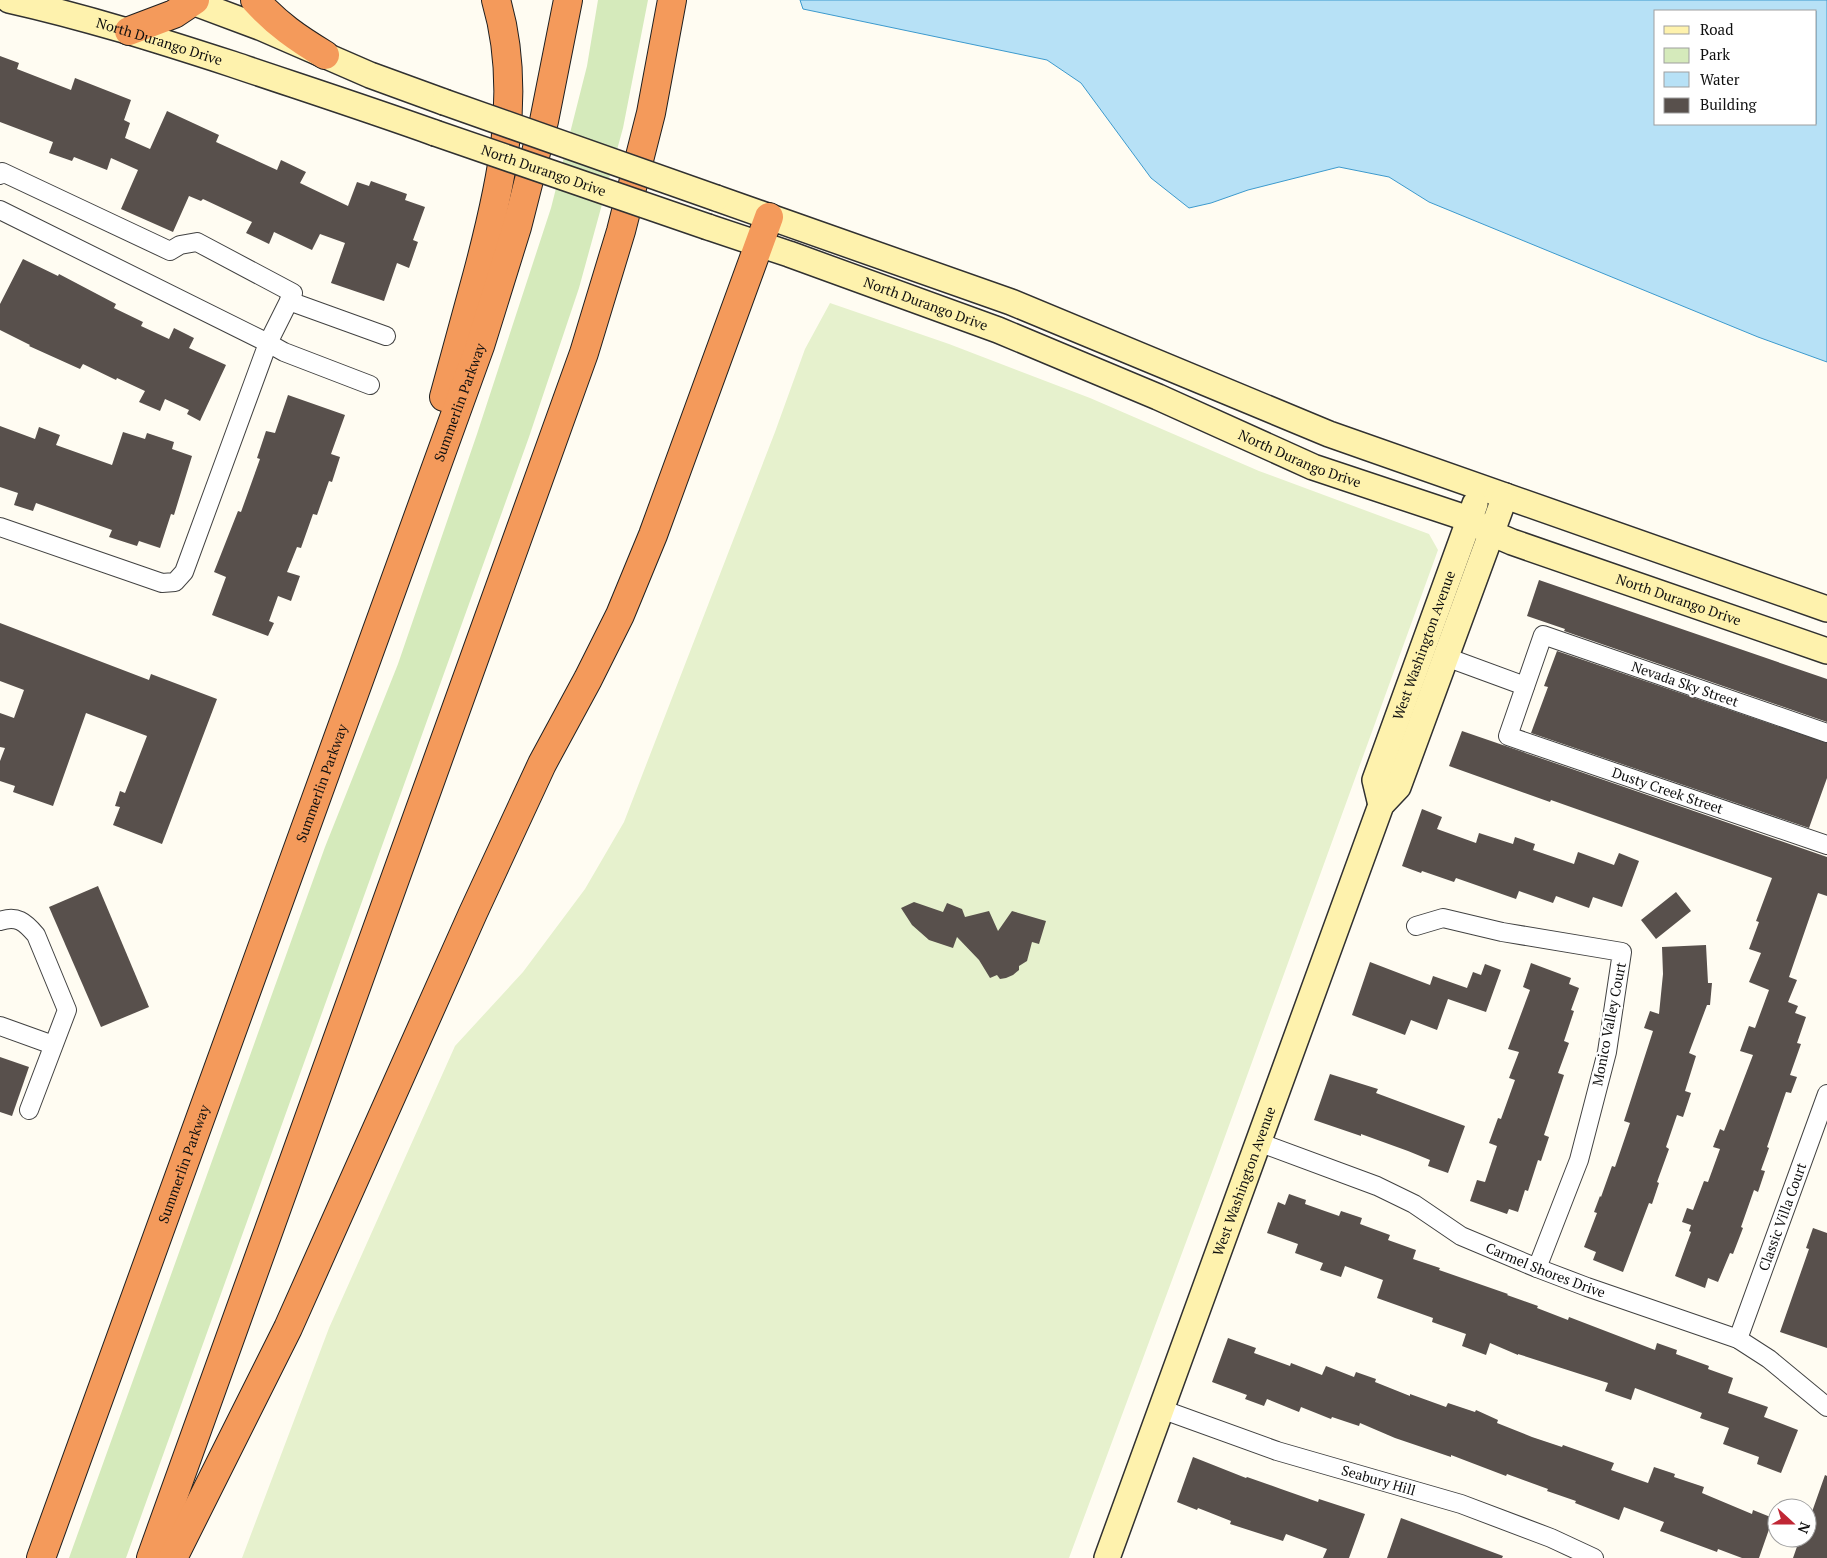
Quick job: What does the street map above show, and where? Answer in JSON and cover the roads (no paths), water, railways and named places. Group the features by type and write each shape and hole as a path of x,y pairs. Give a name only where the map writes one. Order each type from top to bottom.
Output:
{"highway":[{"path":"255,0 273,19 293,35 325,55"},
{"path":"390,594 492,218 499,185 505,142 509,83 502,20 496,0"},
{"name":"Summerlin Parkway","path":"41,1558 480,346 517,226 544,121 568,0"},
{"path":"151,1558 584,354 621,231 651,113 672,0"},
{"path":"129,31 167,17 192,1"},
{"path":"173,1558 288,1328 473,913 542,764 620,615 653,535 768,217"}],"main road":[{"name":"North Durango Drive","path":"9,0 77,16 129,31 363,107 759,243 998,330 1158,397 1313,466 1470,519 1491,533 1827,651"},
{"path":"192,1 370,75 1011,302 1329,434 1827,609"},
{"name":"West Washington Avenue","path":"1381,805 1375,780 1481,488"},
{"name":"West Washington Avenue","path":"1107,1558 1381,805 1398,787 1505,496"}],"street":[{"path":"0,175 2,172 170,251 180,245 197,242 293,293 268,343 184,572 175,582 162,583 0,527"},
{"path":"0,210 284,352 370,385"},
{"path":"289,301 386,336"},
{"name":"Nevada Sky Street","path":"1525,686 1543,635 1827,733"},
{"path":"1446,657 1525,686"},
{"name":"Dusty Creek Street","path":"1525,686 1508,736 1827,845"},
{"path":"0,921 10,918 19,919 28,925 36,935 67,1010 29,1110"},
{"name":"Monico Valley Court","path":"1416,926 1443,918 1502,932 1622,952 1607,1052 1579,1160 1537,1268"},
{"path":"0,1026 53,1045"},
{"name":"Classic Villa Court","path":"1738,1339 1827,1094"},
{"name":"Carmel Shores Drive","path":"1258,1142 1377,1186 1414,1204 1461,1236 1537,1268 1738,1339 1769,1359 1827,1407"},
{"name":"Seabury Hill","path":"1161,1409 1277,1451 1461,1504 1551,1538 1594,1558"}],"water":[{"path":"800,0 1827,0 1827,362 1758,337 1429,202 1389,177 1339,167 1248,190 1211,203 1189,208 1151,178 1081,83 1047,60 803,9"}]}
